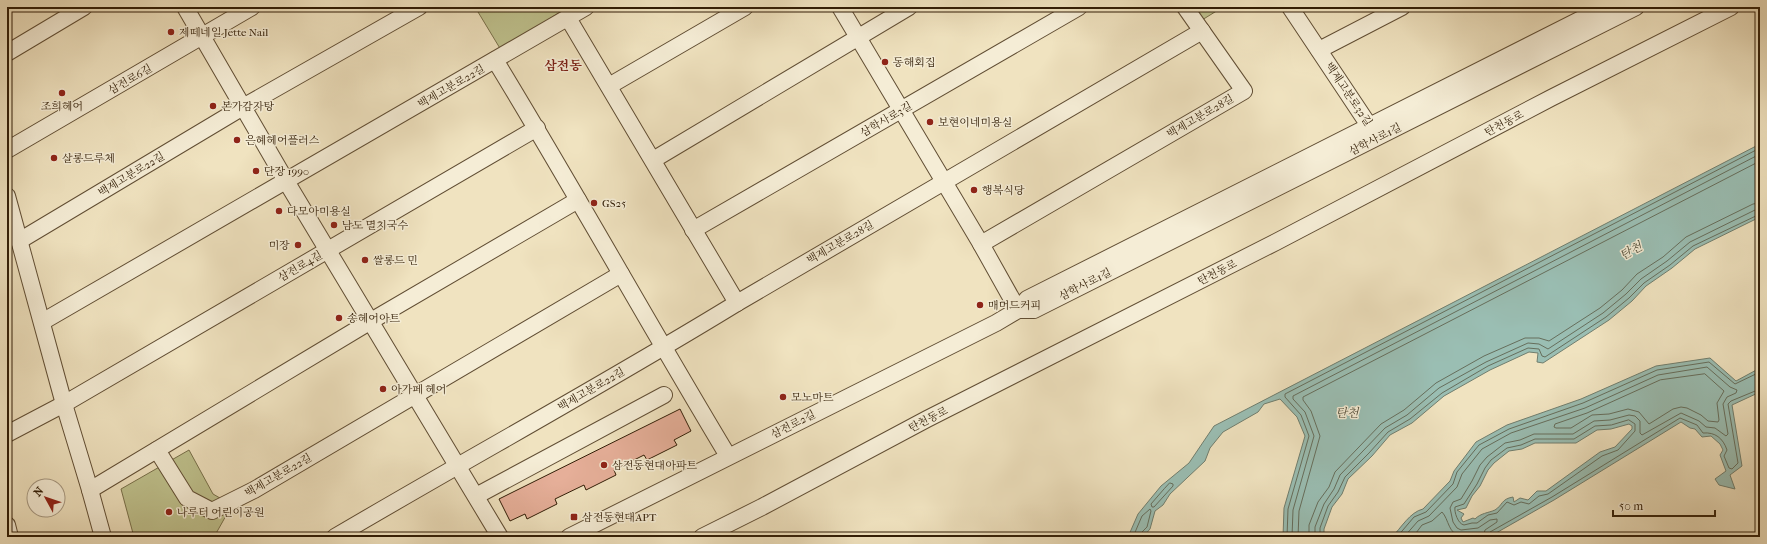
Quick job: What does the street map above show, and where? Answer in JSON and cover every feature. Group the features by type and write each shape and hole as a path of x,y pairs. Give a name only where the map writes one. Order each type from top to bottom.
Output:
{"street":[{"path":"7,53 84,7"},
{"path":"185,7 286,181 500,537"},
{"name":"삼전로6길","path":"7,150 252,7"},
{"name":"백제고분로22길","path":"19,241 243,107 419,7"},
{"path":"495,60 586,7"},
{"path":"609,86 745,7"},
{"path":"840,7 981,244 1018,310"},
{"path":"653,160 909,7"},
{"name":"삼학사로3길","path":"693,230 1079,7"},
{"path":"1185,7 1202,31"},
{"name":"백제고분로32길","path":"1290,7 1373,132"},
{"name":"백제고분로32길","path":"1319,50 1402,7"},
{"name":"삼학사로1길","path":"1373,132 1605,7"},
{"name":"삼학사로1길","path":"1018,310 1027,299 1636,7"},
{"name":"탄천동로","path":"702,537 762,507 927,419 1276,242 1551,98 1731,7"},
{"path":"568,18 737,303"},
{"name":"백제고분로28길","path":"663,348 737,303 1202,31 1244,91 981,244"},
{"name":"백제고분로22길","path":"42,322 495,60 537,128 663,348 728,456"},
{"name":"삼전로4길","path":"7,434 64,404 537,128"},
{"path":"7,196 64,404 103,537"},
{"path":"90,490 371,321 578,200"},
{"name":"백제고분로22길","path":"157,450 187,498 212,511 254,490 621,274"},
{"name":"삼전로2길","path":"569,537 1018,310"},
{"name":"백제고분로22길","path":"336,537 457,465 663,348"},
{"path":"476,496 664,395"},
{"path":"7,525 10,537"}],"green space":[{"path":"475,7 557,7 560,12 501,50"},
{"path":"1194,7 1223,7 1202,20"},
{"path":"189,450 213,494 232,505 214,537 134,537 121,489"}],"water":[{"name":"탄천","path":"1760,144 1760,217 1695,249 1672,268 1646,286 1632,301 1609,320 1543,363 1537,362 1538,353 1529,352 1490,370 1444,396 1412,423 1390,435 1372,456 1348,479 1342,494 1332,507 1324,529 1324,537 1283,537 1284,508 1305,436 1297,417 1280,399 1264,404 1258,412 1223,432 1210,448 1205,461 1170,494 1163,505 1155,511 1150,529 1143,537 1128,537 1138,514 1161,486 1189,463 1214,426"},
{"path":"1710,358 1736,381 1760,368 1760,392 1732,405 1742,466 1730,475 1735,489 1719,485 1715,479 1726,471 1720,455 1723,450 1720,444 1711,436 1702,437 1695,429 1690,428 1681,422 1554,500 1489,537 1392,537 1414,513 1423,509 1450,481 1454,471 1476,442 1507,425 1581,399 1656,366","holes":["1629,424 1632,426 1632,429 1615,447 1600,452 1546,491 1537,491 1528,500 1520,498 1514,502 1513,497 1509,498 1495,510 1482,514 1475,519 1473,518 1463,522 1461,518 1464,514 1457,510 1466,508 1488,470 1509,451 1522,449 1535,443 1576,443 1597,430 1611,429"]}],"building":[{"name":"삼전동현대아파트","path":"680,409 691,431 674,440 677,445 647,460 644,455 614,470 616,475 586,490 584,485 555,499 557,504 527,519 525,514 510,521 499,499"}],"place":[{"name":"제떼네일 Jette Nail","path":"171,32"},
{"name":"동해회집","path":"885,62"},
{"name":"조희헤어","path":"62,93"},
{"name":"본가감자탕","path":"213,106"},
{"name":"보현이네미용실","path":"930,122"},
{"name":"은혜헤어플러스","path":"237,140"},
{"name":"살롱드루체","path":"54,158"},
{"name":"단장 1990","path":"256,171"},
{"name":"행복식당","path":"974,190"},
{"name":"GS25","path":"594,203"},
{"name":"다모아미용실","path":"279,211"},
{"name":"남도 멸치국수","path":"334,225"},
{"name":"미장","path":"298,245"},
{"name":"쌀롱드 민","path":"365,260"},
{"name":"매머드커피","path":"980,305"},
{"name":"송헤어아트","path":"339,318"},
{"name":"아가페 헤어","path":"383,389"},
{"name":"모노마트","path":"783,397"},
{"name":"삼전동현대아파트","path":"604,465"},
{"name":"나루터 어린이공원","path":"169,512"},
{"name":"삼전동현대APT","path":"574,517"}],"district":[{"name":"삼전동","path":"563,65"}]}
